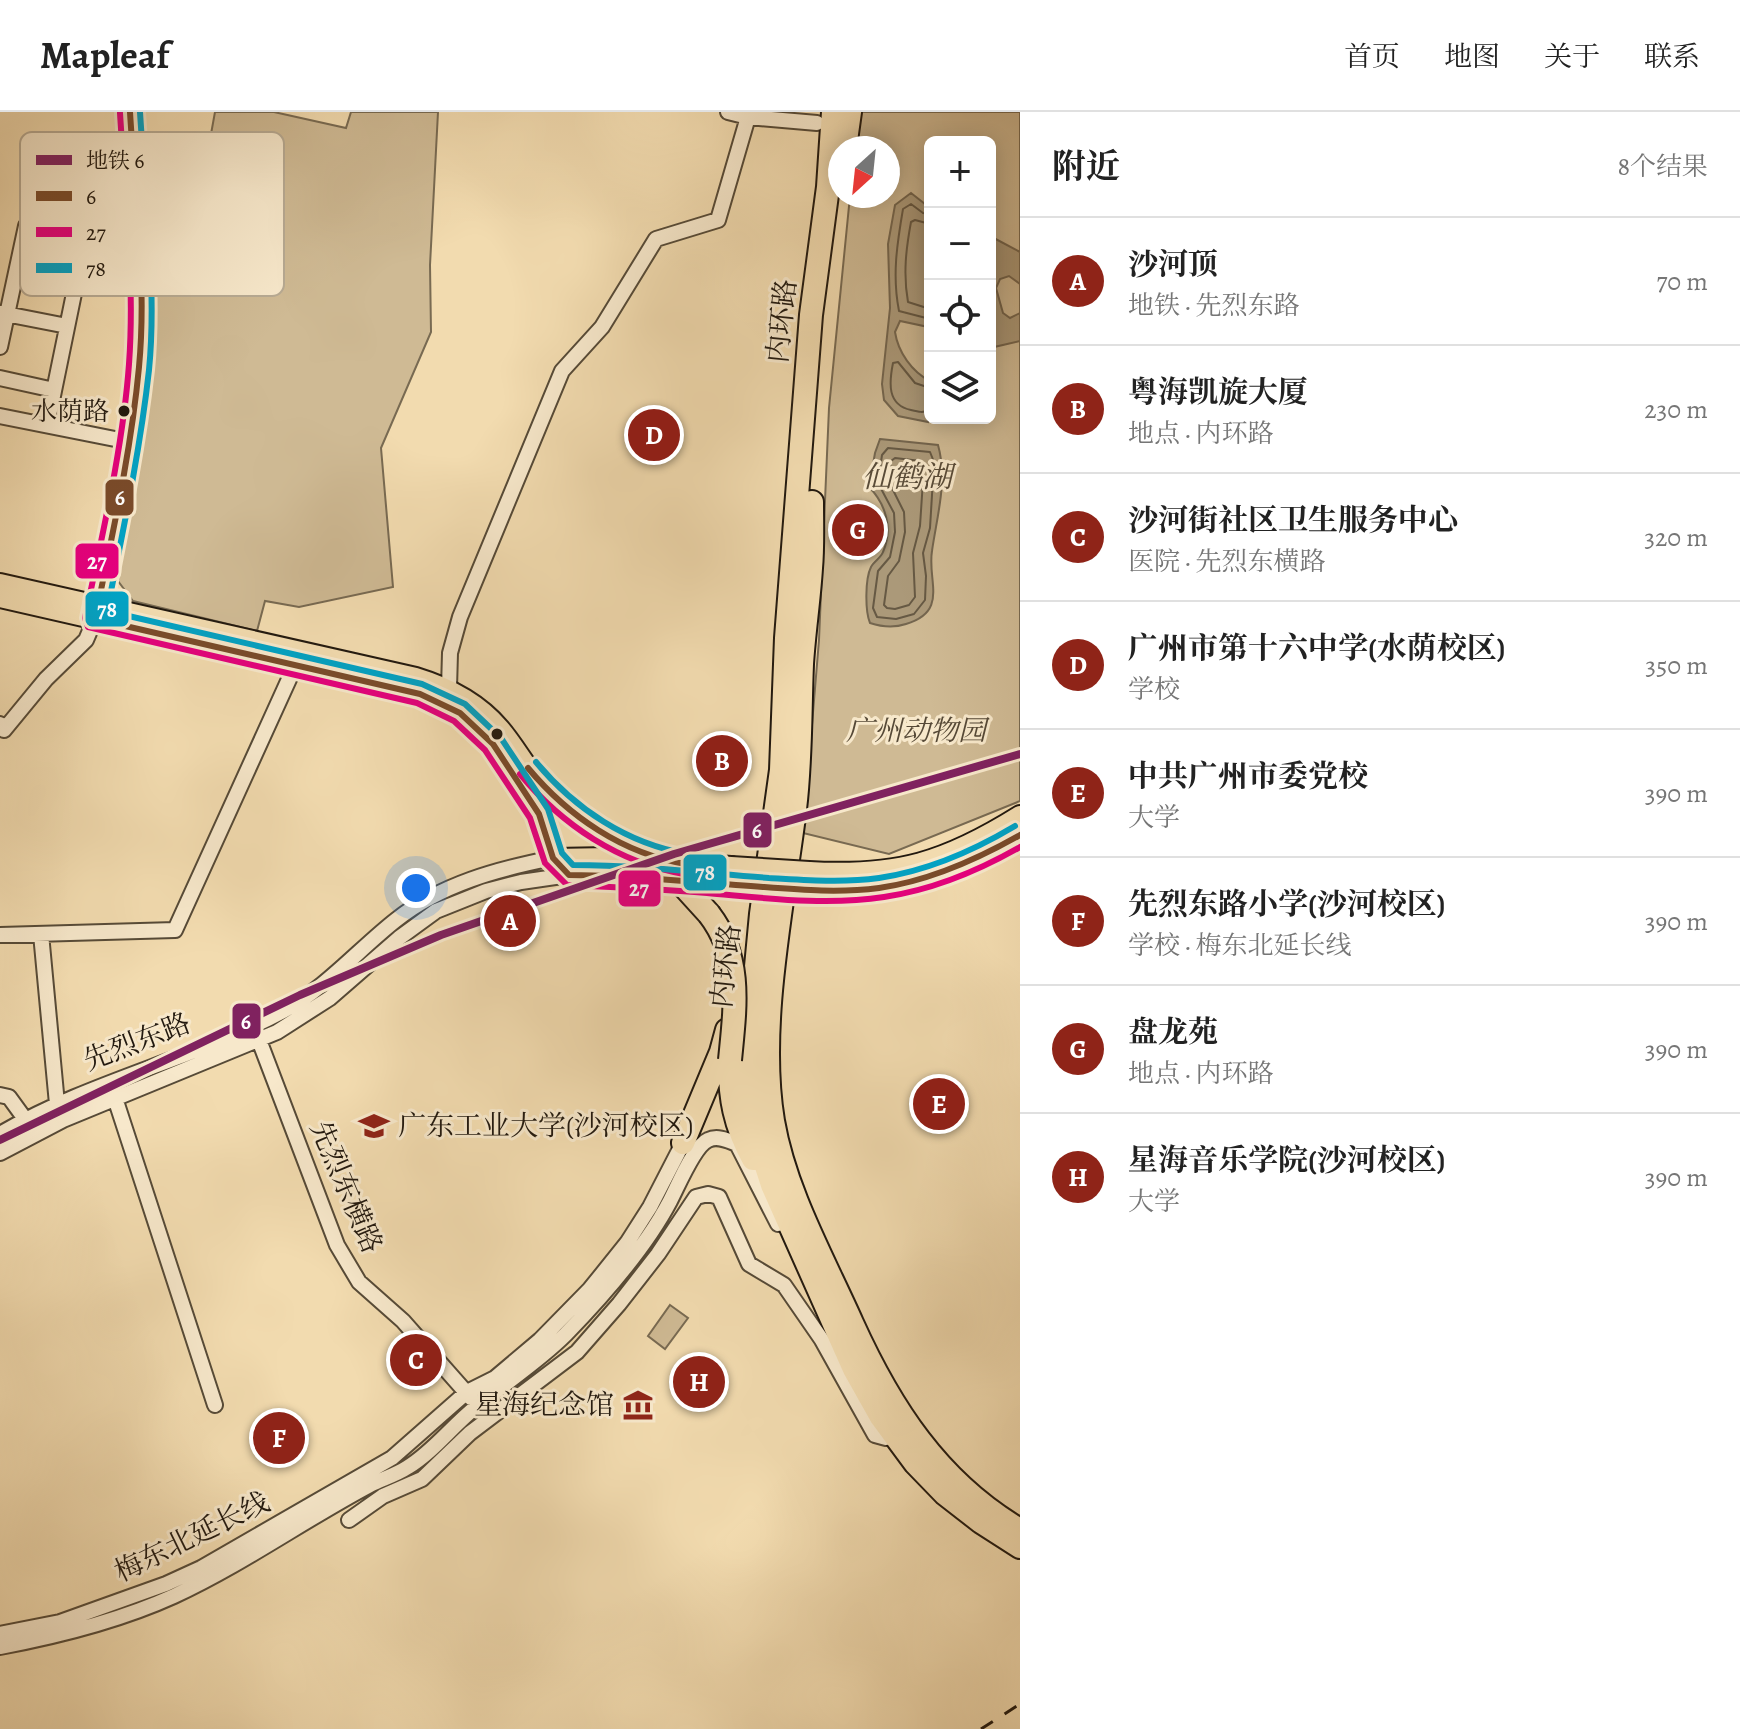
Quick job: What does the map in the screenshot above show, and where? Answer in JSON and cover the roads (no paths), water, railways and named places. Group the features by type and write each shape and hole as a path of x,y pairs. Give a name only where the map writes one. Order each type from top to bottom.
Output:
{"highway":[{"path":"847,136 850,112"},
{"name":"内环路","path":"825,118 828,187 811,315 778,793 748,1051 751,1110 766,1168 798,1245 854,1369 890,1432 945,1494 1020,1549"},
{"name":"内环路","path":"837,208 812,481 811,567 802,662 799,766 769,1039 768,1082 773,1125 788,1176 878,1379 901,1417 925,1449 955,1480 1020,1531"},
{"path":"683,1143 728,1028 768,829 782,726"},
{"path":"676,872 709,914 726,942 735,980 730,1078 735,1119 742,1139 798,1245"}],"main road":[{"path":"0,583 295,666 420,694 460,713 493,744 539,814 553,858 569,875 585,857 588,838 578,815"},
{"path":"0,598 97,612 416,677 449,688 489,717 541,784 578,815 676,872"},
{"path":"808,881 848,891 915,880 954,859 1020,815"},
{"path":"954,859 983,855 1020,835"},
{"name":"先烈东路","path":"553,858 585,857 676,872 730,885 808,881"},
{"name":"先烈东路","path":"569,875 676,872 731,866 808,881"}],"street":[{"path":"130,112 131,132"},
{"path":"728,112 748,117 825,118"},
{"path":"449,688 450,653 460,617 562,371 602,327 656,239 718,220 748,117"},
{"path":"0,347 4,314 20,250"},
{"path":"47,425 73,296"},
{"path":"0,724 4,730 46,679 86,640 97,612 130,442 141,339 139,296"},
{"path":"4,314 67,326"},
{"path":"0,378 54,390"},
{"path":"0,416 130,442"},
{"path":"0,935 175,930 295,666"},
{"name":"先烈东路","path":"0,1134 91,1088 214,1042 286,1009 334,974 399,918 442,891 496,872 553,858"},
{"name":"先烈东路","path":"0,1153 115,1098 259,1040 314,1010 436,911 486,891 569,875"},
{"path":"41,934 57,1104"},
{"name":"先烈东横路","path":"259,1040 337,1245 359,1282 403,1321 477,1406"},
{"path":"91,1088 99,1105"},
{"path":"0,1095 9,1097 25,1119"},
{"path":"115,1098 215,1405"},
{"name":"梅东北延长线","path":"0,1634 110,1606 166,1584 409,1467 477,1406 537,1362 577,1322 649,1232 699,1149 709,1139 723,1138 737,1144 858,1391 886,1438"},
{"name":"梅东北延长线","path":"0,1647 58,1635 173,1596 310,1513 392,1458 467,1392 495,1378 540,1340 590,1289 627,1243 683,1143"},
{"path":"683,1177 696,1197"},
{"path":"349,1520 383,1496 422,1479 470,1433 577,1352 658,1254 696,1197 708,1194 719,1197 749,1264 784,1285 822,1340 875,1435 886,1438 922,1479 970,1520 1020,1549"},
{"path":"409,1467 422,1479"},
{"path":"45,1625 58,1635"}],"water":[{"path":"911,193 924,203 924,326 900,321 895,332 907,361 924,377 924,421 898,416 884,400 882,384 890,308 888,244 894,208 900,208 900,201"},
{"path":"996,239 1020,252 1020,284 1009,276 1000,279 996,288"},
{"path":"996,288 1003,313 1010,318 1020,313 1020,341 996,347"},
{"name":"仙鹤湖","path":"880,439 938,445 942,471 931,562 932,603 919,618 892,626 870,623 867,603 869,572 882,554 887,535 884,509 869,487"}],"railway":[{"path":"981,1729 1020,1704"}],"metro line":[{"name":"6","path":"0,1140 300,995 441,935 674,854 1020,754"}],"place":[{"name":"水荫路","path":"124,411"},
{"name":"广州市第十六中学(水荫校区)","path":"654,435"},
{"name":"盘龙苑","path":"858,530"},
{"name":"粤海凯旋大厦","path":"722,761"},
{"name":"沙河顶","path":"510,921"},
{"name":"中共广州市委党校","path":"939,1104"},
{"name":"广东工业大学(沙河校区)","path":"374,1126"},
{"name":"沙河街社区卫生服务中心","path":"416,1360"},
{"name":"星海音乐学院(沙河校区)","path":"699,1382"},
{"name":"星海纪念馆","path":"638,1405"},
{"name":"先烈东路小学(沙河校区)","path":"279,1438"}],"park label":[{"name":"广州动物园","path":"916,731"}]}
